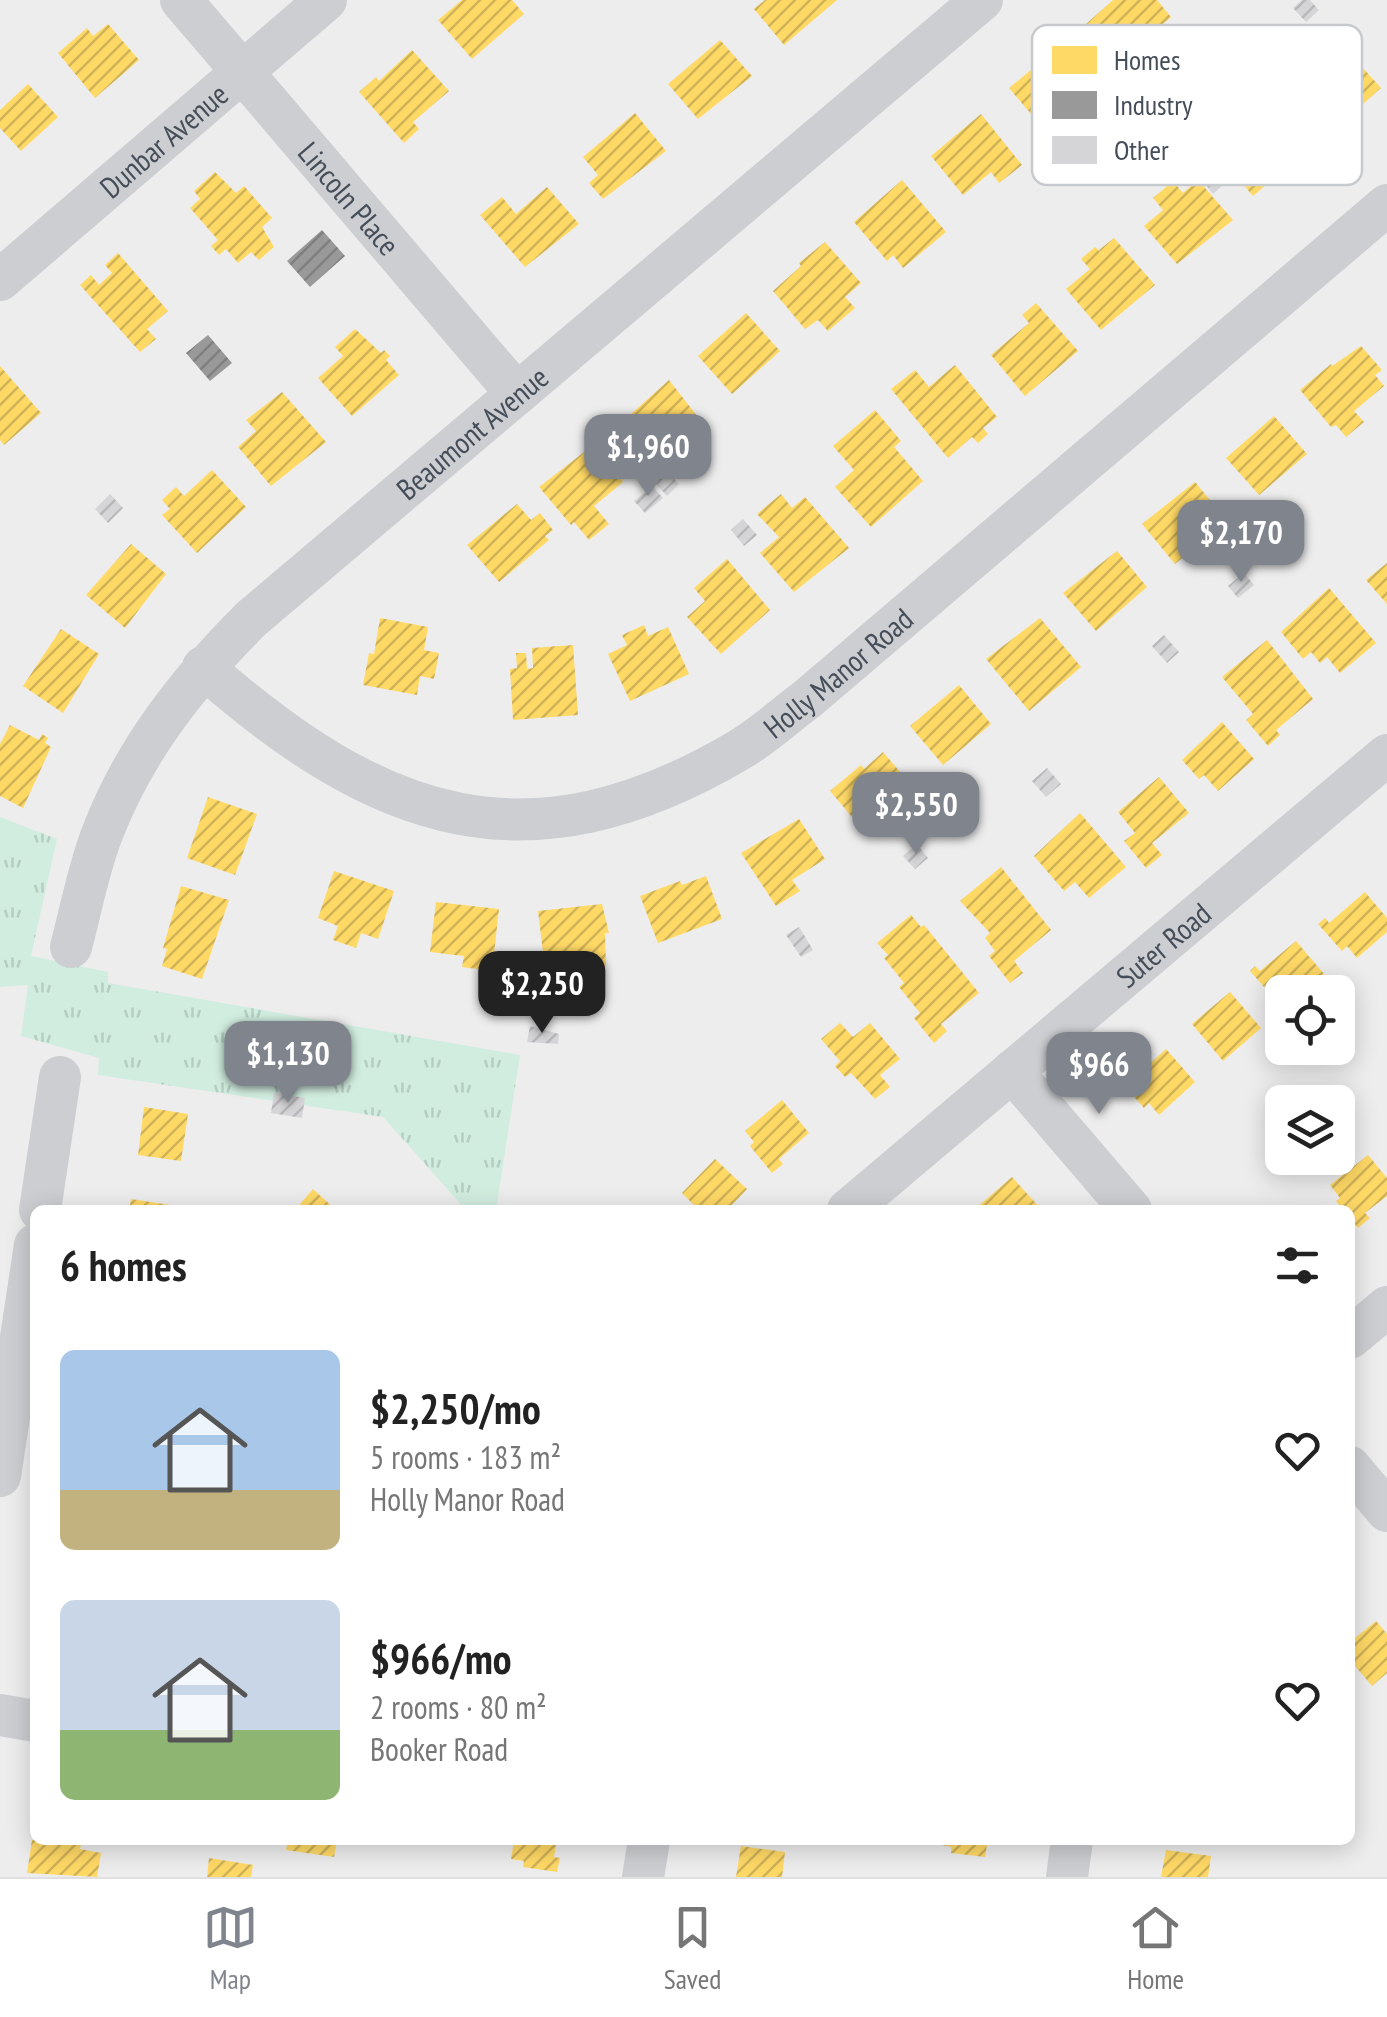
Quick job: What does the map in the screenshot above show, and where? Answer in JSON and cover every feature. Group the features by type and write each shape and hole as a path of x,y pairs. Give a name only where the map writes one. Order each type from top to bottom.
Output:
{"street":[{"name":"Lincoln Place","path":"181,0 517,394"},
{"name":"Dunbar Avenue","path":"0,280 326,0"},
{"name":"Beaumont Avenue","path":"71,946 101,836 127,778 162,721 204,666 251,618 982,0"},
{"name":"Holly Manor Road","path":"204,666 254,712 300,746 363,782 420,806 487,818 544,818 608,810 678,782 742,749 806,700 1387,205"},
{"name":"Suter Road","path":"854,1205 1387,755"},
{"path":"1012,1071 1127,1205"},
{"path":"41,1205 60,1077"},
{"path":"0,1476 30,1300"},
{"path":"1355,1334 1387,1307"},
{"path":"1355,1473 1387,1511"},
{"path":"0,1715 30,1719"},
{"path":"643,1877 647,1845"},
{"path":"1066,1877 1071,1845"}],"green space":[{"path":"0,817 57,839 31,956 108,972 108,983 520,1055 497,1205 462,1205 383,1117 98,1075 99,1058 21,1036 28,985 0,987"}],"building: Homes":[{"path":"462,0 512,0 524,14 472,59 438,20"},
{"path":"765,0 837,0 784,45 754,9"},
{"path":"1113,0 1157,0 1171,17 1162,25 1086,24"},
{"path":"108,24 139,60 95,98 58,53 87,28 93,36"},
{"path":"720,40 752,76 698,119 668,84"},
{"path":"412,50 449,91 413,122 419,129 404,143 359,92 376,77 379,81"},
{"path":"1362,67 1381,88 1362,105"},
{"path":"1032,69 1032,115 1009,88"},
{"path":"28,84 58,117 21,151 0,128 0,110"},
{"path":"635,113 666,151 603,199 589,183 598,175 583,157"},
{"path":"981,114 1022,165 999,183 991,172 963,195 931,156"},
{"path":"215,172 236,193 244,186 272,218 262,227 274,247 259,260 251,252 238,263 226,249 219,255 211,246 218,240 190,208 200,199 194,191"},
{"path":"902,180 946,232 903,268 893,255 887,261 854,222"},
{"path":"1168,185 1176,185 1183,193 1192,185 1202,185 1233,220 1177,264 1144,226 1163,210 1153,198"},
{"path":"1244,185 1266,185 1253,196"},
{"path":"547,187 579,224 525,267 480,215 502,197 516,214"},
{"path":"1114,238 1155,285 1101,330 1066,289 1090,269 1081,259 1095,247 1106,257 1099,250"},
{"path":"825,242 861,283 845,297 855,308 828,331 818,320 805,329 773,291"},
{"path":"118,253 168,311 147,329 156,339 140,352 80,285 91,275 99,285 112,273 105,265"},
{"path":"1036,303 1078,351 1025,396 991,355 1029,323 1022,315"},
{"path":"746,313 780,351 732,394 698,356"},
{"path":"355,329 381,353 384,350 390,356 386,360 399,375 352,416 318,378 343,356 335,347"},
{"path":"1361,346 1382,370 1375,375 1384,386 1354,411 1364,422 1346,437 1336,425 1331,427 1300,390"},
{"path":"955,365 997,417 983,428 988,434 978,443 972,437 948,458 891,389 915,370 929,387"},
{"path":"0,366 41,413 4,445 0,440"},
{"path":"669,380 708,430 682,453 674,443 654,460 621,423"},
{"path":"282,392 326,442 271,486 238,447 256,431 246,420"},
{"path":"875,410 901,441 894,447 923,481 871,527 835,487 854,470 833,446"},
{"path":"1274,416 1307,454 1259,495 1226,458"},
{"path":"592,446 623,482 594,506 609,524 589,540 539,487"},
{"path":"212,470 246,507 197,553 162,515 170,509 162,500 176,487 184,496"},
{"path":"1195,482 1239,535 1225,547 1213,532 1175,564 1142,524"},
{"path":"781,494 792,508 805,497 849,548 794,592 760,553 779,537 757,514"},
{"path":"517,504 531,520 540,513 553,530 545,536 549,540 499,582 467,545"},
{"path":"131,544 166,574 125,628 86,595"},
{"path":"1117,551 1147,587 1096,631 1063,593"},
{"path":"727,559 770,610 721,654 687,617 705,601 694,588"},
{"path":"1387,563 1387,604 1366,580"},
{"path":"1329,588 1376,643 1340,673 1327,657 1320,663 1311,652 1303,659 1281,632"},
{"path":"380,618 428,627 424,650 439,653 434,679 420,676 417,695 363,685 369,653 374,654"},
{"path":"1040,618 1081,667 1029,711 986,659"},
{"path":"644,625 648,636 668,627 689,674 630,701 608,654 627,645 622,635"},
{"path":"61,629 99,654 63,713 23,686"},
{"path":"1267,640 1313,699 1276,730 1280,735 1268,746 1246,720 1253,714 1222,677"},
{"path":"573,645 578,715 513,720 510,669 517,668 516,653 526,653 527,669 533,668 532,648"},
{"path":"959,685 991,724 943,765 910,726"},
{"path":"1222,722 1254,759 1218,791 1204,775 1199,779 1182,760"},
{"path":"10,725 39,740 42,734 51,747 23,808 0,796 0,744"},
{"path":"883,752 913,787 863,830 830,791"},
{"path":"1159,777 1189,813 1152,843 1162,855 1146,868 1124,841 1135,833 1118,812"},
{"path":"208,797 257,814 235,875 187,858"},
{"path":"1080,813 1126,867 1089,898 1075,882 1064,891 1034,856"},
{"path":"799,819 825,859 792,880 800,891 776,906 741,853"},
{"path":"1001,867 1051,930 1014,961 1023,973 1010,983 989,956 995,951 985,938 990,933 960,901"},
{"path":"334,871 394,891 378,939 361,933 356,948 333,940 338,926 318,918"},
{"path":"706,876 722,919 658,943 640,896"},
{"path":"181,886 229,900 202,979 162,966 167,949 163,948"},
{"path":"1365,892 1387,918 1387,932 1357,958 1347,946 1342,951 1318,924 1325,918 1329,923"},
{"path":"436,902 499,909 492,971 462,967 464,956 430,952"},
{"path":"602,904 609,933 605,933 606,966 579,970 577,957 544,961 538,911"},
{"path":"911,915 921,927 924,925 979,993 941,1024 947,1031 934,1043 914,1018 920,1013 899,987 904,983 877,943"},
{"path":"1296,941 1324,974 1265,975 1264,987 1250,971 1255,966 1260,971"},
{"path":"1230,992 1261,1028 1223,1061 1192,1024"},
{"path":"840,1023 853,1037 870,1023 900,1059 880,1075 890,1087 875,1099 851,1073 845,1077 835,1066 840,1061 821,1039"},
{"path":"1166,1049 1195,1082 1159,1115 1149,1103 1144,1108 1120,1081 1127,1075 1132,1080"},
{"path":"782,1100 809,1133 779,1159 783,1164 772,1173 750,1146 754,1142 745,1131"},
{"path":"144,1107 188,1114 181,1161 138,1155"},
{"path":"1368,1155 1387,1178 1387,1196 1365,1213 1370,1218 1358,1228 1355,1205 1339,1205 1336,1201 1340,1198 1330,1185 1343,1175 1355,1175 1355,1165"},
{"path":"715,1159 747,1189 732,1205 694,1205 682,1193"},
{"path":"1012,1177 1037,1205 979,1205"},
{"path":"313,1189 331,1205 299,1205"},
{"path":"131,1199 170,1205 130,1205"},
{"path":"1376,1621 1387,1634 1387,1673 1372,1686 1355,1666 1355,1638"},
{"path":"31,1845 81,1845 80,1849 101,1853 97,1877 27,1873"},
{"path":"287,1845 336,1845 334,1857 286,1850"},
{"path":"513,1845 556,1845 554,1857 560,1858 557,1872 523,1867 524,1861 511,1859"},
{"path":"942,1845 987,1845 985,1857 951,1853 951,1847"},
{"path":"741,1846 785,1852 782,1877 736,1877"},
{"path":"1166,1850 1211,1856 1208,1877 1161,1877"},
{"path":"209,1858 253,1865 251,1877 207,1877"}],"building: Industry":[{"path":"322,230 345,256 310,287 287,261"},
{"path":"208,335 232,363 210,381 186,353"}],"building: Other":[{"path":"1302,0 1310,0 1319,10 1306,22 1293,8"},
{"path":"1206,185 1223,185 1213,194"},
{"path":"666,470 679,484 667,496 654,482"},
{"path":"652,486 663,498 645,513 634,501"},
{"path":"110,494 123,508 108,523 95,509"},
{"path":"743,519 757,535 744,546 731,530"},
{"path":"1244,573 1254,585 1238,598 1228,586"},
{"path":"1164,635 1179,652 1167,663 1152,646"},
{"path":"1047,768 1061,784 1046,797 1032,781"},
{"path":"917,844 928,858 915,869 903,856"},
{"path":"799,927 813,950 801,957 786,935"},
{"path":"530,1026 559,1034 558,1044 527,1042"},
{"path":"274,1093 305,1098 302,1118 271,1113"}]}
